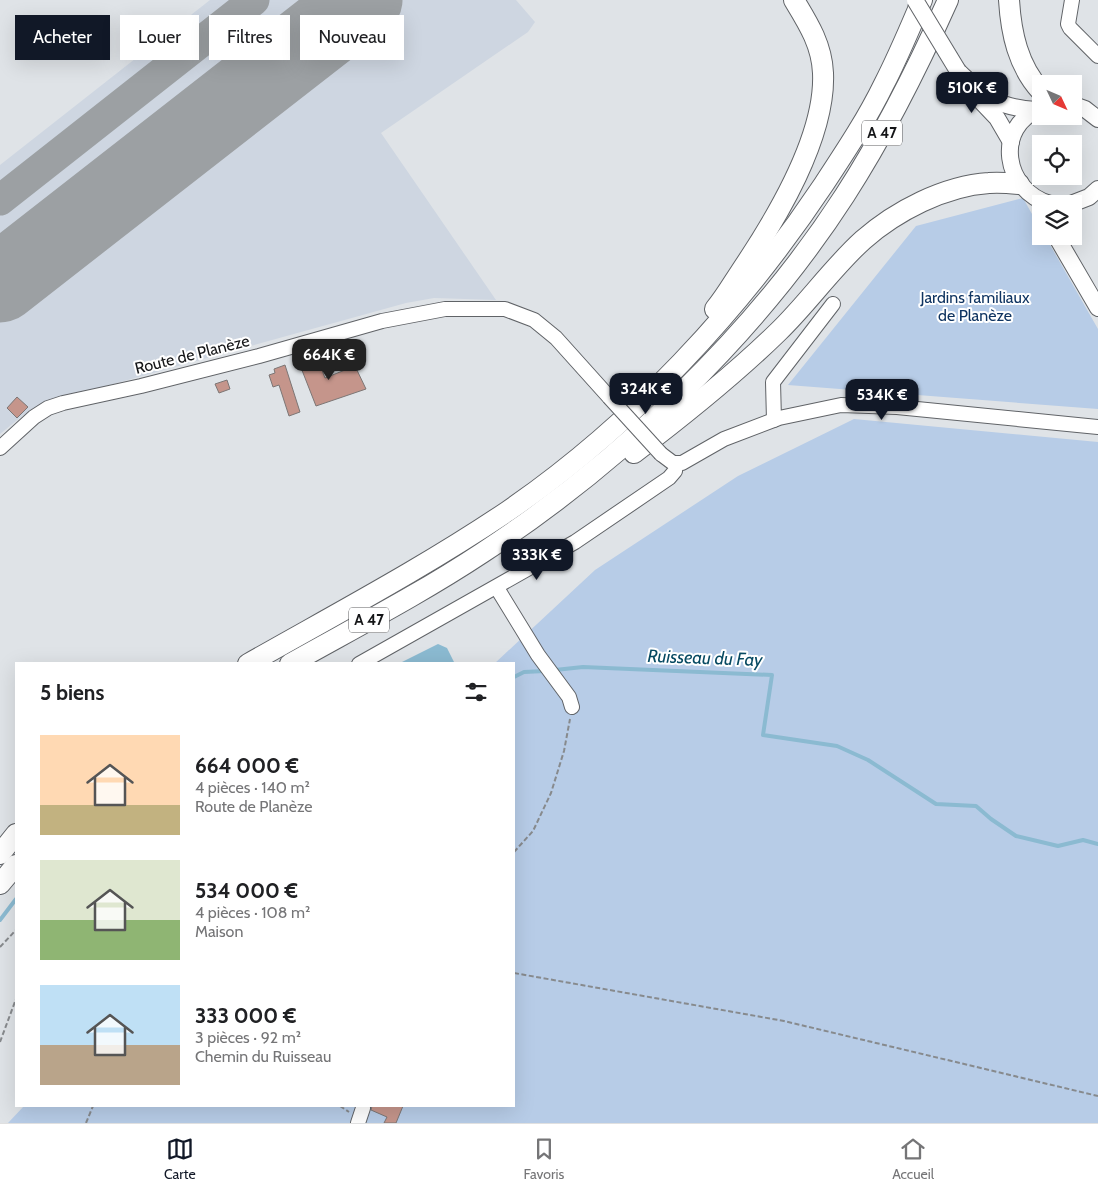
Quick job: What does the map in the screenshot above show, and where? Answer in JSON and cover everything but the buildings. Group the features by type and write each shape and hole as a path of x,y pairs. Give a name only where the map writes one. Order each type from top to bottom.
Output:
{"highway":[{"path":"667,376 682,348 718,305 787,196 813,134 822,102 823,72 818,44 794,0"},
{"name":"A 47","path":"252,662 428,562 509,510 574,460 637,407 729,311 795,227 844,153 883,86 922,0"},
{"name":"A 47","path":"294,662 447,576 530,520 630,442 684,390 730,341 801,257 844,197 879,138 926,50 948,0"},
{"path":"1010,0 1014,35 1021,60 1032,80"},
{"path":"584,479 614,469 725,381 780,330 863,240 890,220 919,204 954,189 989,182 1019,184"},
{"path":"0,854 15,835"},
{"path":"0,884 15,866"}],"main road":[{"path":"915,0 958,71 975,95 997,118 1011,142"},
{"path":"958,71 982,94 1000,104 1014,108 1032,109"},
{"path":"1082,108 1098,115"},
{"path":"1032,113 1016,129 1011,142 1010,155 1012,170 1019,184 1032,196"},
{"path":"1082,200 1098,190"},
{"path":"1061,245 1098,308"},
{"path":"1067,245 1068,257"}],"street":[{"path":"1072,0 1068,24 1098,56"},
{"path":"774,420 772,382 833,304"},
{"name":"Route de Planèze","path":"0,448 34,417 48,408 63,403 133,388 250,358 382,321 445,309 505,309 534,320 556,338 661,454 676,464"},
{"path":"363,662 497,588 574,542 644,497 669,478 675,471 676,464 690,460 724,440 774,420 840,406 898,407 1098,427"},
{"path":"497,588 549,671 569,697 572,707"},
{"path":"358,1123 363,1108"}],"path":[{"path":"515,851 533,831 551,793 564,752 572,707"},
{"path":"0,948 15,931"},
{"path":"515,973 784,1021 1098,1096"},
{"path":"0,1042 15,1002"},
{"path":"86,1123 93,1107"}],"shaded area":[{"path":"210,0 516,0 535,22 528,32 381,133 496,300 434,298 406,303 41,404 22,416 0,434 0,165 134,60 199,60 199,15 191,15"},
{"path":"438,644 447,648 454,662 402,662"}],"green space":[{"name":"Jardins familiaux de Planèze","path":"1023,198 1032,214 1032,245 1050,245 1098,329 1098,409 788,385 916,226"},
{"path":"854,419 1098,442 1098,1123 8,1123 23,1107 515,1107 515,662 496,662 595,570 738,476"}],"waterway":[{"name":"Ruisseau du Fay","path":"555,670 583,667 772,675 763,735 837,746 868,760 936,804 976,806 1016,836 1058,846 1083,840 1098,844"},
{"name":"Ruisseau du Fay","path":"515,676 524,672 545,671"},
{"name":"Ruisseau du Fay","path":"0,920 15,900"}],"taxiway":[{"path":"0,200 254,0"}],"runway":[{"path":"0,283 363,0"}]}
